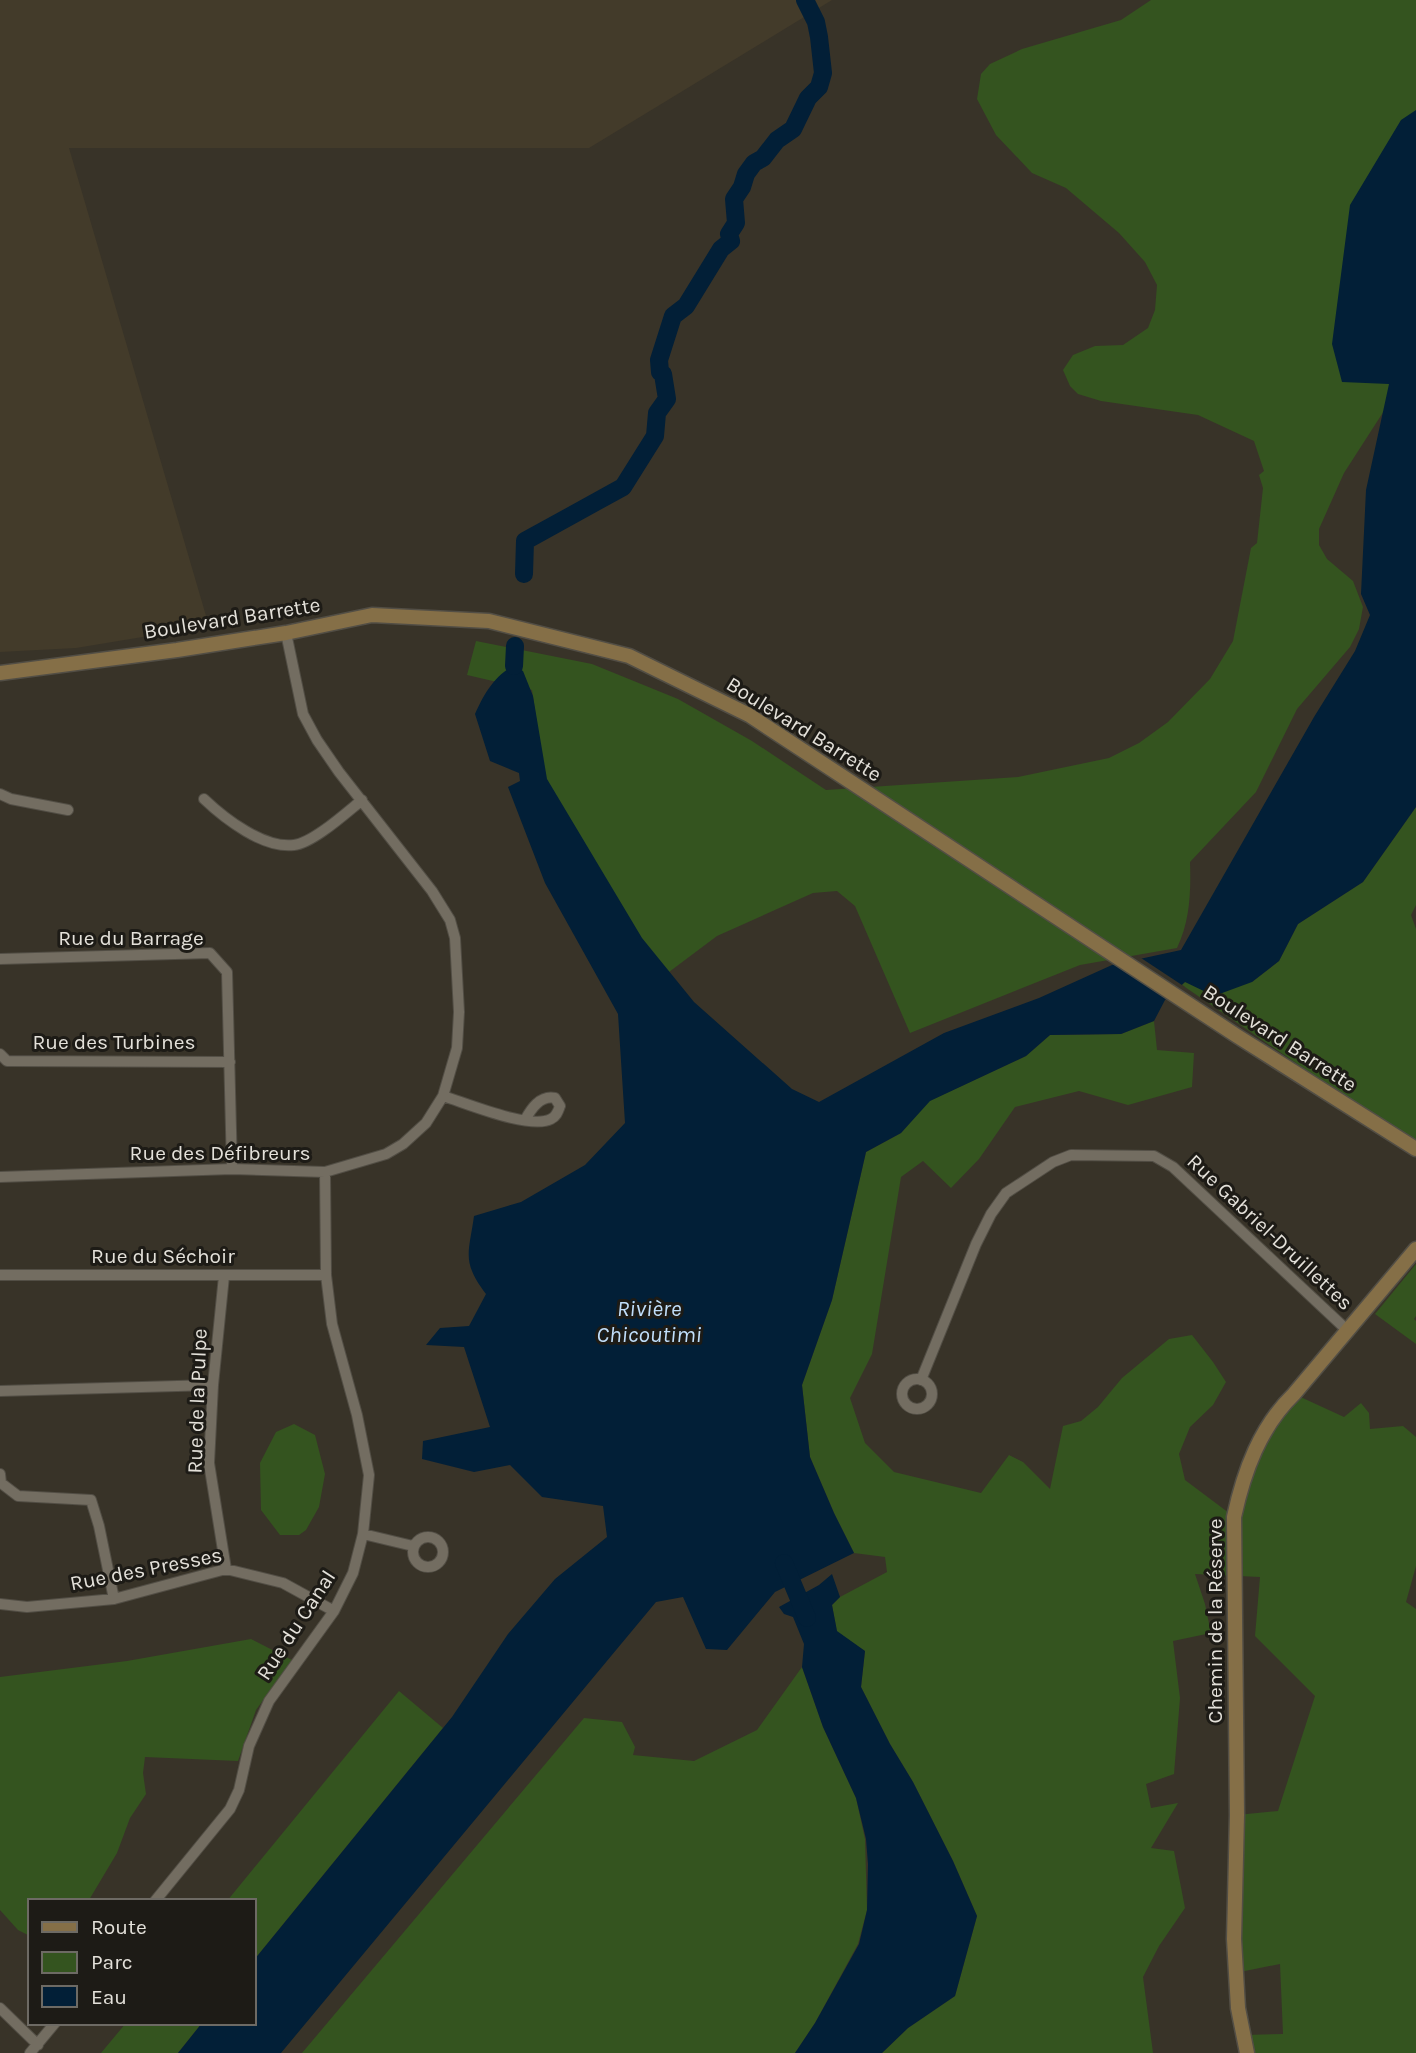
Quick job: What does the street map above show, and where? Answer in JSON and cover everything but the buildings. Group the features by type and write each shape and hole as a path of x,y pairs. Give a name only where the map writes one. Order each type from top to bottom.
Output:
{"street":[{"name":"Boulevard Barrette","path":"0,673 177,650 286,633 372,615 489,621 629,656 749,715 1237,1036 1416,1149"},
{"name":"Rue des Défibreurs","path":"0,1177 232,1169 325,1172 386,1154 402,1144 426,1123 443,1096 457,1048 455,937 450,920 432,891 339,772 303,715 286,633"},
{"path":"0,794 11,799 68,810"},
{"path":"204,799 221,815 261,840 295,846 327,829 362,800"},
{"name":"Rue du Barrage","path":"0,959 211,953 227,972 232,1169"},
{"name":"Rue des Turbines","path":"0,1054 7,1061 230,1062"},
{"path":"443,1096 525,1120"},
{"name":"Rue Gabriel-Druillettes","path":"922,1380 961,1277 991,1214 1006,1193 1053,1162 1072,1156 1154,1156 1163,1160 1348,1331"},
{"name":"Rue du Canal","path":"157,1899 230,1809 239,1790 249,1745 269,1701 334,1611 353,1573 363,1534 369,1475 357,1415 331,1324 326,1275 325,1172"},
{"name":"Chemin de la Réserve","path":"1247,2053 1238,2008 1234,1939 1237,1801 1234,1517 1242,1480 1257,1445 1279,1409 1416,1249"},
{"name":"Rue du Séchoir","path":"0,1275 326,1275"},
{"name":"Rue de la Pulpe","path":"224,1276 213,1385 209,1463 226,1569"},
{"path":"0,1391 213,1385"},
{"path":"0,1474 2,1483 18,1496 91,1500 100,1526 114,1599"},
{"path":"363,1534 413,1546"},
{"name":"Rue des Presses","path":"0,1604 27,1607 114,1599 226,1569 283,1583 334,1611"},
{"path":"0,2008 34,2049 53,2025"}],"shaded area":[{"path":"0,0 832,0 589,148 69,148 209,626 76,648 0,652"}],"green space":[{"path":"1151,0 1416,0 1416,166 1391,400 1344,473 1319,529 1319,545 1327,559 1353,581 1363,607 1359,629 1350,647 1297,709 1256,792 1190,862 1189,906 1177,948 1080,965 910,1033 855,906 837,891 813,893 717,936 669,972 637,933 545,778 532,690 467,675 476,641 592,664 678,699 752,741 826,790 1018,777 1109,758 1139,743 1168,722 1210,679 1233,641 1251,548 1257,543 1263,488 1259,475 1264,471 1254,441 1198,415 1101,401 1078,394 1070,386 1063,370 1073,355 1095,346 1123,345 1148,328 1155,310 1157,285 1145,262 1119,233 1066,188 1032,173 996,135 977,99 981,74 990,64 1022,49 1121,20"},
{"path":"1416,807 1416,905 1411,915 1416,929 1416,1141 1360,1107 1182,985 1185,982 1252,982 1279,961 1298,924 1363,882"},
{"path":"1154,1021 1157,1050 1194,1053 1192,1087 1128,1105 1079,1091 1015,1107 979,1159 951,1188 923,1161 901,1177 872,1354 850,1398 865,1443 894,1472 981,1493 1009,1455 1023,1462 1050,1489 1063,1426 1081,1421 1098,1407 1122,1378 1169,1339 1192,1335 1226,1382 1213,1405 1190,1427 1179,1454 1185,1480 1233,1516 1242,1481 1294,1394 1344,1417 1361,1403 1369,1413 1370,1429 1403,1426 1416,1437 1416,1566 1406,1602 1416,1609 1416,2053 1247,2053 1244,2035 1283,2034 1280,1964 1235,1973 1237,1815 1278,1811 1315,1696 1255,1636 1260,1577 1195,1574 1211,1633 1173,1641 1180,1698 1174,1774 1146,1784 1151,1808 1178,1803 1151,1848 1174,1851 1185,1908 1159,1946 1143,1977 1153,2053 882,2053 908,2028 955,1996 977,1916 913,1782 861,1687 865,1651 837,1632 832,1605 840,1597 887,1572 885,1557 854,1553 834,1513 810,1457 802,1385 832,1300 866,1152 901,1133 929,1101 1026,1056 1050,1035 1121,1034"},
{"path":"1416,1264 1414,1319 1416,1344 1375,1314"},
{"path":"294,1424 315,1435 325,1474 319,1507 306,1530 299,1535 280,1535 261,1510 260,1463 276,1432"},
{"path":"251,1639 292,1660 256,1710 238,1761 145,1757 143,1773 146,1794 130,1818 117,1853 90,1899 28,1899 28,1935 18,1930 0,1910 0,1677 127,1661"},
{"path":"802,1667 823,1727 856,1798 865,1839 867,1910 858,1944 815,2023 795,2053 302,2053 584,1718 622,1722 635,1747 633,1755 694,1761 757,1730"},
{"path":"399,1691 443,1728 256,1958 256,1899 229,1899"},
{"path":"124,2025 200,2025 178,2053 101,2053"}],"water":[{"name":"Rivière Chicoutimi","path":"1416,110 1416,807 1363,882 1298,924 1279,961 1252,982 1214,996 1185,982 1165,1000 1154,1021 1121,1034 1050,1035 1026,1056 930,1101 901,1133 866,1152 832,1300 802,1385 810,1457 854,1553 775,1592 727,1650 706,1649 683,1597 656,1602 281,2053 178,2053 200,2025 256,2025 256,1958 452,1717 508,1634 555,1579 607,1537 603,1506 542,1497 510,1465 474,1472 422,1459 423,1441 490,1427 464,1347 426,1345 440,1328 469,1326 486,1294 470,1265 469,1248 474,1216 521,1202 585,1165 625,1123 618,1014 545,883 508,787 520,781 519,773 490,761 475,714 486,693 495,680 507,670 514,666 523,671 533,696 547,779 642,938 694,1002 792,1089 819,1102 944,1033 1039,998 1112,965 1181,950 1314,717 1355,651 1370,615 1361,594 1366,490 1389,384 1342,382 1332,344 1350,205 1401,120"},
{"path":"832,1574 840,1597 832,1605 837,1631 865,1651 861,1687 913,1782 977,1916 955,1996 908,2028 882,2053 795,2053 859,1944 867,1910 866,1839 856,1798 823,1727 802,1667 804,1644 793,1617 784,1614 779,1607 819,1585"}],"pier":[{"path":"1138,956 1185,987 1170,1000 1112,963"}],"waterway":[{"path":"524,574 525,541 623,487 655,436 657,413 667,399 659,360 673,316 686,306 721,249 731,241 729,234 736,223 734,199 746,174 777,140 793,129 808,98 819,87 823,73 819,37 816,22 805,0"},
{"path":"514,666 515,646"},
{"name":"Rivière Chicoutimi","path":"784,1563 807,1618"}]}
